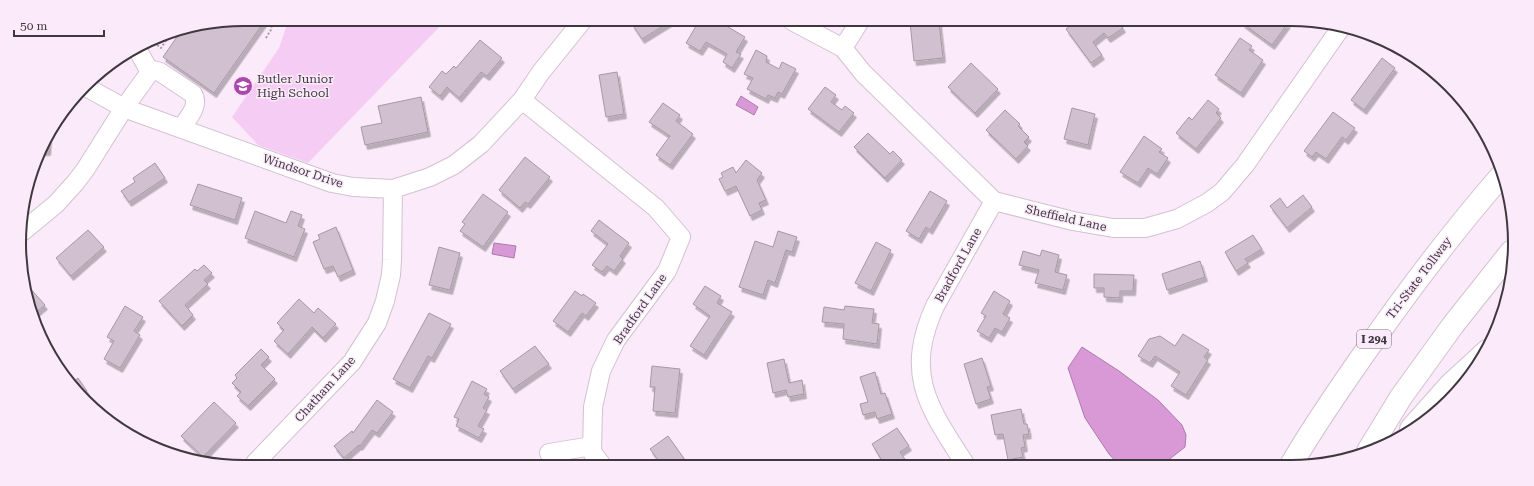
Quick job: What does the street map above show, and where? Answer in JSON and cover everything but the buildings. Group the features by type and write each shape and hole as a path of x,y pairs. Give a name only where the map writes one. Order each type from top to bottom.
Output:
{"highway":[{"path":"1465,218 1497,175"},
{"name":"Tri-State Tollway","path":"1294,460 1361,358 1409,290 1465,218 1498,179"},
{"path":"1372,444 1400,397 1508,256"},
{"path":"1422,416 1451,384 1467,369"}],"street":[{"name":"Windsor Drive","path":"91,89 124,108 332,183 353,187 393,189 430,177 454,165 481,144 522,100 541,72 578,26"},
{"path":"801,26 843,48 863,73 994,201"},
{"path":"843,48 857,26"},
{"name":"Sheffield Lane","path":"994,201 1073,221 1113,228 1145,228 1191,212 1222,192 1234,180 1338,31"},
{"path":"139,52 150,72"},
{"path":"26,229 56,204 75,183 85,170 124,108 153,70 160,72 194,94 196,98 197,102 193,110 181,128"},
{"name":"Bradford Lane","path":"522,100 656,208 681,237 667,272 616,340 601,371 595,396 592,446 592,452 598,460"},
{"name":"Chatham Lane","path":"258,460 352,362 377,323 385,301 391,275 393,189"},
{"name":"Bradford Lane","path":"962,460 934,416 929,404 921,380 921,353 928,323 936,306 994,201"},
{"path":"549,453 592,446"}],"path":[{"path":"266,38 272,28 271,26"},
{"path":"156,44 161,48 166,41"}],"shaded area":[{"path":"287,26 440,26 308,163 258,145 232,117 279,48"},
{"path":"741,96 758,107 754,115 736,105"},
{"path":"494,243 516,246 514,258 492,254"},
{"path":"1082,347 1119,371 1158,400 1182,425 1186,435 1185,447 1168,460 1114,460 1085,418 1068,368"}],"place":[{"name":"Butler Junior High School","path":"243,86"}]}
